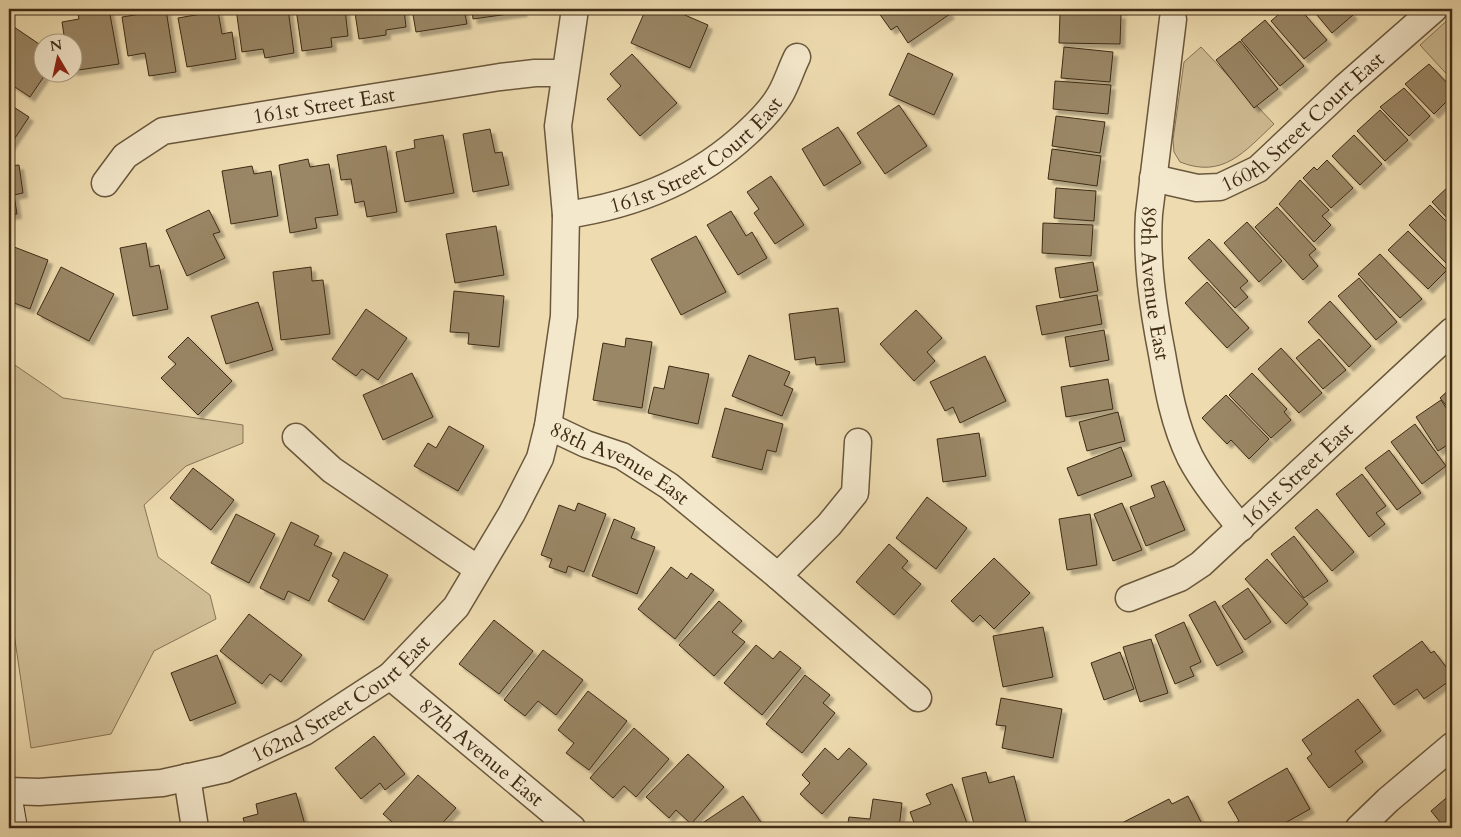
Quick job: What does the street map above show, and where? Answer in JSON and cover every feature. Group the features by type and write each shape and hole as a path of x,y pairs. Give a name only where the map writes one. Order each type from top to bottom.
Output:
{"street":[{"name":"88th Avenue East","path":"575,9 564,73 558,126 566,216 564,316 548,426 586,444 622,456 669,486 778,576 918,698"},
{"name":"160th Street Court East","path":"1153,178 1197,188 1220,187 1258,169 1344,88 1434,9"},
{"name":"89th Avenue East","path":"1173,20 1153,178 1147,243 1148,269 1170,397 1179,431 1191,458 1217,498 1241,528"},
{"name":"161st Street Court East","path":"566,216 606,209 677,184 730,149 757,124 779,96 797,57"},
{"name":"161st Street East","path":"105,183 125,156 163,131 500,77 535,73 564,73"},
{"name":"161st Street East","path":"1129,598 1157,588 1194,569 1241,528 1452,331"},
{"name":"162nd Street Court East","path":"9,791 39,792 162,783 225,769 304,732 390,676 456,607 512,513 540,458 548,426"},
{"path":"296,437 332,470 478,569"},
{"path":"778,576 829,525 855,493 858,442"},
{"name":"87th Avenue East","path":"390,676 572,828"},
{"path":"1359,828 1388,800 1452,746"},
{"path":"187,777 196,828"},
{"path":"9,805 13,828"}],"shaded area":[{"path":"1452,16 1452,80 1420,45"},
{"path":"1201,47 1274,124 1253,144 1232,160 1221,165 1209,167 1180,162 1174,152 1173,140 1184,62"},
{"path":"9,361 63,398 243,425 243,443 186,466 144,505 158,557 210,595 216,619 154,651 111,734 31,748 9,600"}],"building":[{"path":"77,9 109,9 119,64 82,70 82,32 64,32 62,22 79,19"},
{"path":"236,9 288,9 294,53 265,58 263,49 242,52"},
{"path":"296,9 345,9 348,36 331,38 332,47 302,51"},
{"path":"362,9 404,9 406,27 386,30 386,35 359,39 355,13 363,12"},
{"path":"412,9 464,9 467,24 416,32"},
{"path":"472,9 522,9 523,12 473,19"},
{"path":"646,9 671,9 708,25 690,68 631,43"},
{"path":"876,9 946,9 950,14 908,43 897,26 891,30"},
{"path":"1063,9 1124,9 1124,10 1063,11"},
{"path":"1285,9 1300,9 1327,40 1304,59 1271,21"},
{"path":"1312,9 1348,9 1353,15 1332,33"},
{"path":"166,10 176,72 149,76 145,53 128,56 122,17"},
{"path":"218,11 222,34 232,32 236,59 187,67 178,18"},
{"path":"1060,13 1121,14 1120,44 1059,43"},
{"path":"1265,20 1304,66 1280,86 1241,40"},
{"path":"14,27 32,39 32,82 40,82 30,97 9,83 9,34"},
{"path":"1240,41 1278,89 1254,108 1216,60"},
{"path":"1064,47 1113,52 1110,82 1061,78"},
{"path":"908,53 953,74 934,115 889,95"},
{"path":"632,54 677,103 640,136 607,99 621,86 610,74"},
{"path":"1429,64 1452,88 1452,96 1434,114 1405,84"},
{"path":"1055,81 1111,85 1108,114 1053,109"},
{"path":"1404,88 1430,116 1409,136 1380,107"},
{"path":"9,104 29,117 9,147"},
{"path":"899,105 927,146 885,174 857,133"},
{"path":"1380,110 1408,140 1385,161 1357,131"},
{"path":"1056,116 1105,122 1100,153 1052,146"},
{"path":"838,127 861,163 824,186 802,149"},
{"path":"490,129 495,153 502,152 509,185 473,192 463,134"},
{"path":"443,135 454,193 405,202 396,152 415,148 414,140"},
{"path":"1354,135 1382,164 1360,185 1332,156"},
{"path":"386,146 397,212 367,217 364,201 355,203 351,179 341,180 337,155"},
{"path":"1052,149 1101,156 1097,186 1048,179"},
{"path":"308,159 310,167 329,164 338,215 315,218 317,228 290,233 279,165"},
{"path":"1327,160 1353,188 1331,208 1303,178 1314,167 1317,170"},
{"path":"19,165 23,193 14,195 17,214 9,215 9,166"},
{"path":"252,166 254,174 271,171 278,216 231,224 222,171"},
{"path":"771,176 804,225 775,244 754,213 759,209 747,192"},
{"path":"1300,180 1329,210 1322,216 1331,225 1314,242 1279,204"},
{"path":"1452,183 1452,223 1432,202"},
{"path":"1056,188 1096,191 1094,221 1054,218"},
{"path":"1430,205 1452,227 1452,269 1409,225"},
{"path":"1277,207 1316,249 1309,255 1318,266 1303,280 1255,227"},
{"path":"209,210 220,232 213,234 225,258 187,276 166,230"},
{"path":"731,211 746,236 752,232 767,258 738,275 707,225"},
{"path":"1247,222 1282,261 1259,282 1224,243"},
{"path":"1043,223 1093,225 1091,256 1042,253"},
{"path":"496,226 504,275 455,283 446,234"},
{"path":"1408,231 1447,270 1428,289 1388,250"},
{"path":"696,236 726,292 681,315 651,259"},
{"path":"1209,239 1248,281 1240,288 1248,297 1235,308 1188,258"},
{"path":"146,243 150,267 159,265 168,309 133,316 120,248"},
{"path":"9,245 48,260 30,309 9,301"},
{"path":"1380,254 1422,299 1400,318 1358,274"},
{"path":"1093,262 1098,291 1060,298 1055,268"},
{"path":"61,267 114,294 89,341 37,314"},
{"path":"311,267 312,281 323,280 330,334 281,340 273,272"},
{"path":"1359,278 1397,322 1376,340 1338,296"},
{"path":"1207,282 1249,328 1227,348 1185,303"},
{"path":"454,291 504,296 499,347 468,344 469,333 450,332"},
{"path":"1097,295 1102,324 1042,335 1036,306"},
{"path":"1330,301 1371,346 1349,367 1308,322"},
{"path":"258,302 273,350 226,364 211,316"},
{"path":"838,308 845,362 816,365 815,357 795,360 789,314"},
{"path":"366,309 407,338 378,380 362,369 356,376 332,359"},
{"path":"916,310 942,338 927,352 935,361 914,381 880,344"},
{"path":"1104,330 1109,360 1070,367 1065,337"},
{"path":"188,337 232,381 198,415 161,378 176,364 168,357"},
{"path":"626,338 652,342 642,408 593,400 603,343 625,347"},
{"path":"1319,339 1346,370 1323,389 1296,358"},
{"path":"1281,348 1322,393 1299,413 1258,369"},
{"path":"749,355 790,372 784,385 793,389 782,416 732,396"},
{"path":"985,356 1006,401 960,423 953,407 945,411 930,382"},
{"path":"669,366 709,374 698,424 648,413 654,387 664,389"},
{"path":"412,373 433,417 383,440 363,395"},
{"path":"1252,373 1287,409 1284,412 1291,420 1271,438 1229,395"},
{"path":"1108,379 1113,409 1066,417 1061,387"},
{"path":"1452,387 1452,412 1440,398"},
{"path":"1226,395 1269,439 1249,459 1231,440 1227,444 1202,418"},
{"path":"1441,400 1452,417 1452,442 1438,451 1416,417"},
{"path":"725,408 783,424 776,452 767,450 762,470 712,457"},
{"path":"1118,412 1125,441 1087,451 1079,422"},
{"path":"1415,424 1446,466 1422,484 1391,442"},
{"path":"449,426 484,446 458,491 414,466 428,443 436,448"},
{"path":"979,433 986,476 943,482 937,439"},
{"path":"1121,447 1132,476 1078,496 1067,468"},
{"path":"1389,450 1421,493 1397,510 1365,468"},
{"path":"193,468 234,500 211,530 170,498"},
{"path":"1362,474 1386,506 1376,513 1385,524 1369,537 1336,494"},
{"path":"1164,481 1185,530 1146,546 1130,507 1155,497 1151,486"},
{"path":"927,497 967,528 936,569 896,538"},
{"path":"578,503 606,514 584,572 568,566 566,573 549,567 552,559 541,555 559,505 575,511"},
{"path":"1122,503 1142,550 1113,561 1094,514"},
{"path":"1317,509 1354,552 1332,571 1295,528"},
{"path":"236,514 275,534 249,583 211,563"},
{"path":"1090,514 1097,565 1067,570 1059,519"},
{"path":"614,519 635,528 631,538 655,547 637,594 592,576"},
{"path":"291,522 319,536 314,545 332,553 309,601 288,591 284,600 260,588"},
{"path":"1294,536 1328,581 1304,598 1271,554"},
{"path":"889,544 908,561 902,568 921,584 894,615 856,582"},
{"path":"344,552 388,575 364,620 328,601 339,580 332,576"},
{"path":"994,558 1030,593 994,629 980,615 973,622 951,601"},
{"path":"1267,559 1308,604 1286,624 1245,579"},
{"path":"671,567 687,579 691,573 714,590 675,639 638,609"},
{"path":"1248,588 1271,622 1245,640 1222,606"},
{"path":"719,601 742,621 732,632 745,642 714,676 679,645"},
{"path":"1215,601 1243,652 1217,666 1189,615"},
{"path":"249,614 302,655 281,682 270,674 262,684 220,651"},
{"path":"494,620 533,651 499,694 459,664"},
{"path":"1184,622 1201,662 1190,667 1194,676 1175,684 1155,635"},
{"path":"1043,627 1053,677 1003,687 993,636"},
{"path":"1151,639 1168,693 1140,702 1123,647"},
{"path":"1422,641 1431,653 1434,651 1452,675 1452,679 1424,699 1417,689 1394,705 1373,676"},
{"path":"756,645 773,659 780,651 801,668 762,715 724,683"},
{"path":"543,650 583,680 556,715 538,701 525,716 504,700"},
{"path":"1120,652 1134,689 1104,700 1091,663"},
{"path":"217,655 236,703 190,721 171,673"},
{"path":"805,675 830,695 823,703 835,713 802,753 766,724"},
{"path":"588,691 627,721 589,770 566,753 574,743 558,730"},
{"path":"1001,698 1062,709 1053,758 1002,748 1006,726 996,725"},
{"path":"1358,699 1381,731 1355,751 1363,762 1329,788 1307,758 1312,754 1302,740"},
{"path":"634,728 669,759 636,797 624,786 613,798 590,778"},
{"path":"374,736 405,774 385,790 380,783 361,799 335,768"},
{"path":"825,748 838,760 849,748 867,764 822,814 800,794 810,783 802,775"},
{"path":"688,754 724,787 691,824 676,810 669,818 646,797"},
{"path":"1287,768 1310,809 1276,828 1236,828 1233,824 1239,821 1228,802"},
{"path":"986,772 989,783 1014,776 1027,826 1017,828 975,828 962,778"},
{"path":"418,775 456,808 438,828 399,828 383,814"},
{"path":"952,784 969,828 916,828 910,812 931,804 926,794"},
{"path":"296,793 306,828 246,828 243,818 258,814 256,804"},
{"path":"1452,793 1452,828 1445,828 1431,811"},
{"path":"743,796 765,828 704,828 701,824"},
{"path":"1188,796 1204,828 1117,828 1116,826 1169,799 1172,804"},
{"path":"873,799 902,803 899,828 847,828 849,817 870,819"}]}
